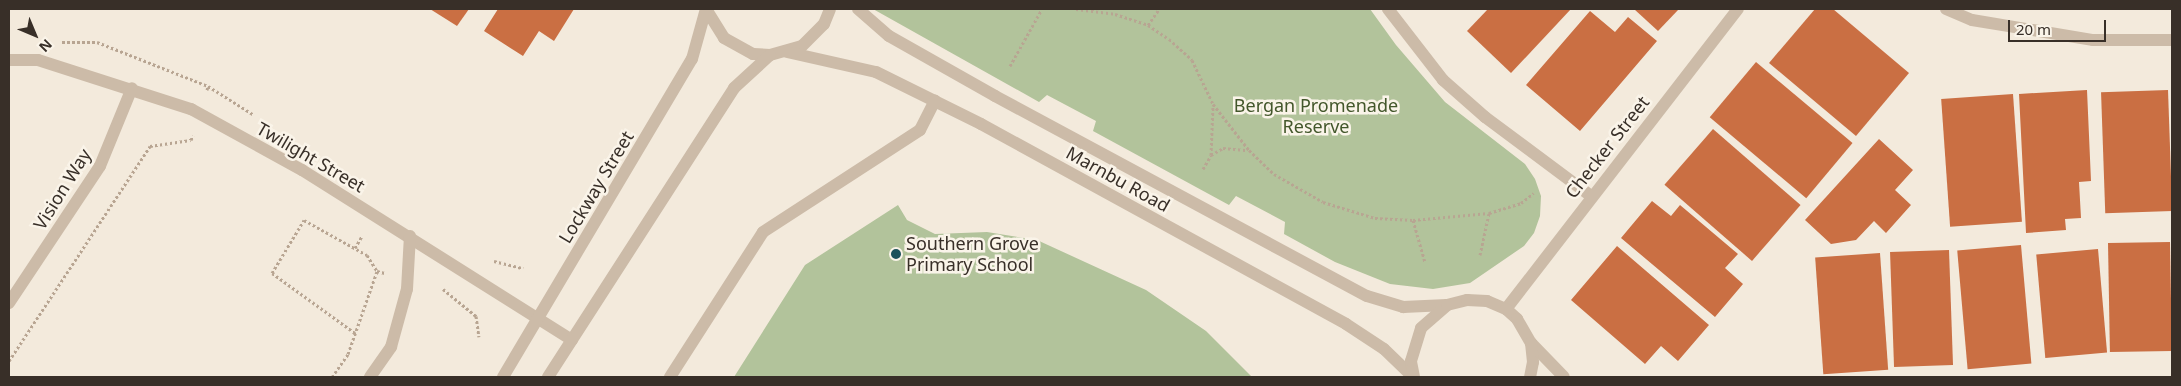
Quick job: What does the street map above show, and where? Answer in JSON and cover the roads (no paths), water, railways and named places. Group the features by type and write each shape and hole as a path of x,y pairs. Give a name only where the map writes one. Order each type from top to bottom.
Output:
{"street":[{"path":"706,9 713,25 730,42 753,54 770,55 787,52 814,36 830,9"},
{"name":"Lockway Street","path":"503,377 692,59 706,9"},
{"name":"Marnbu Road","path":"858,9 889,36 995,96 1367,296 1403,307 1447,305 1474,300 1487,302 1506,309"},
{"path":"1388,9 1443,80 1485,117 1591,196"},
{"name":"Checker Street","path":"1506,309 1591,196 1738,9"},
{"path":"1946,9 1972,20 2093,40 2172,40"},
{"name":"Marnbu Road","path":"787,52 876,72 935,101 1346,324 1384,348 1413,377"},
{"path":"548,377 734,88 770,55"},
{"name":"Twilight Street","path":"9,60 38,60 132,88 200,113 410,236 572,340"},
{"name":"Vision Way","path":"9,303 100,166 132,88"},
{"path":"670,377 763,232 920,130 935,101"},
{"path":"370,377 391,347 407,288 410,236"},
{"path":"1413,377 1411,361 1421,328 1447,305"},
{"path":"1506,309 1525,330 1531,343 1534,362 1530,377"},
{"path":"1531,343 1564,377"}],"place":[{"name":"Southern Grove Primary School","path":"896,254"}],"park label":[{"name":"Bergan Promenade Reserve","path":"1316,116"}]}
